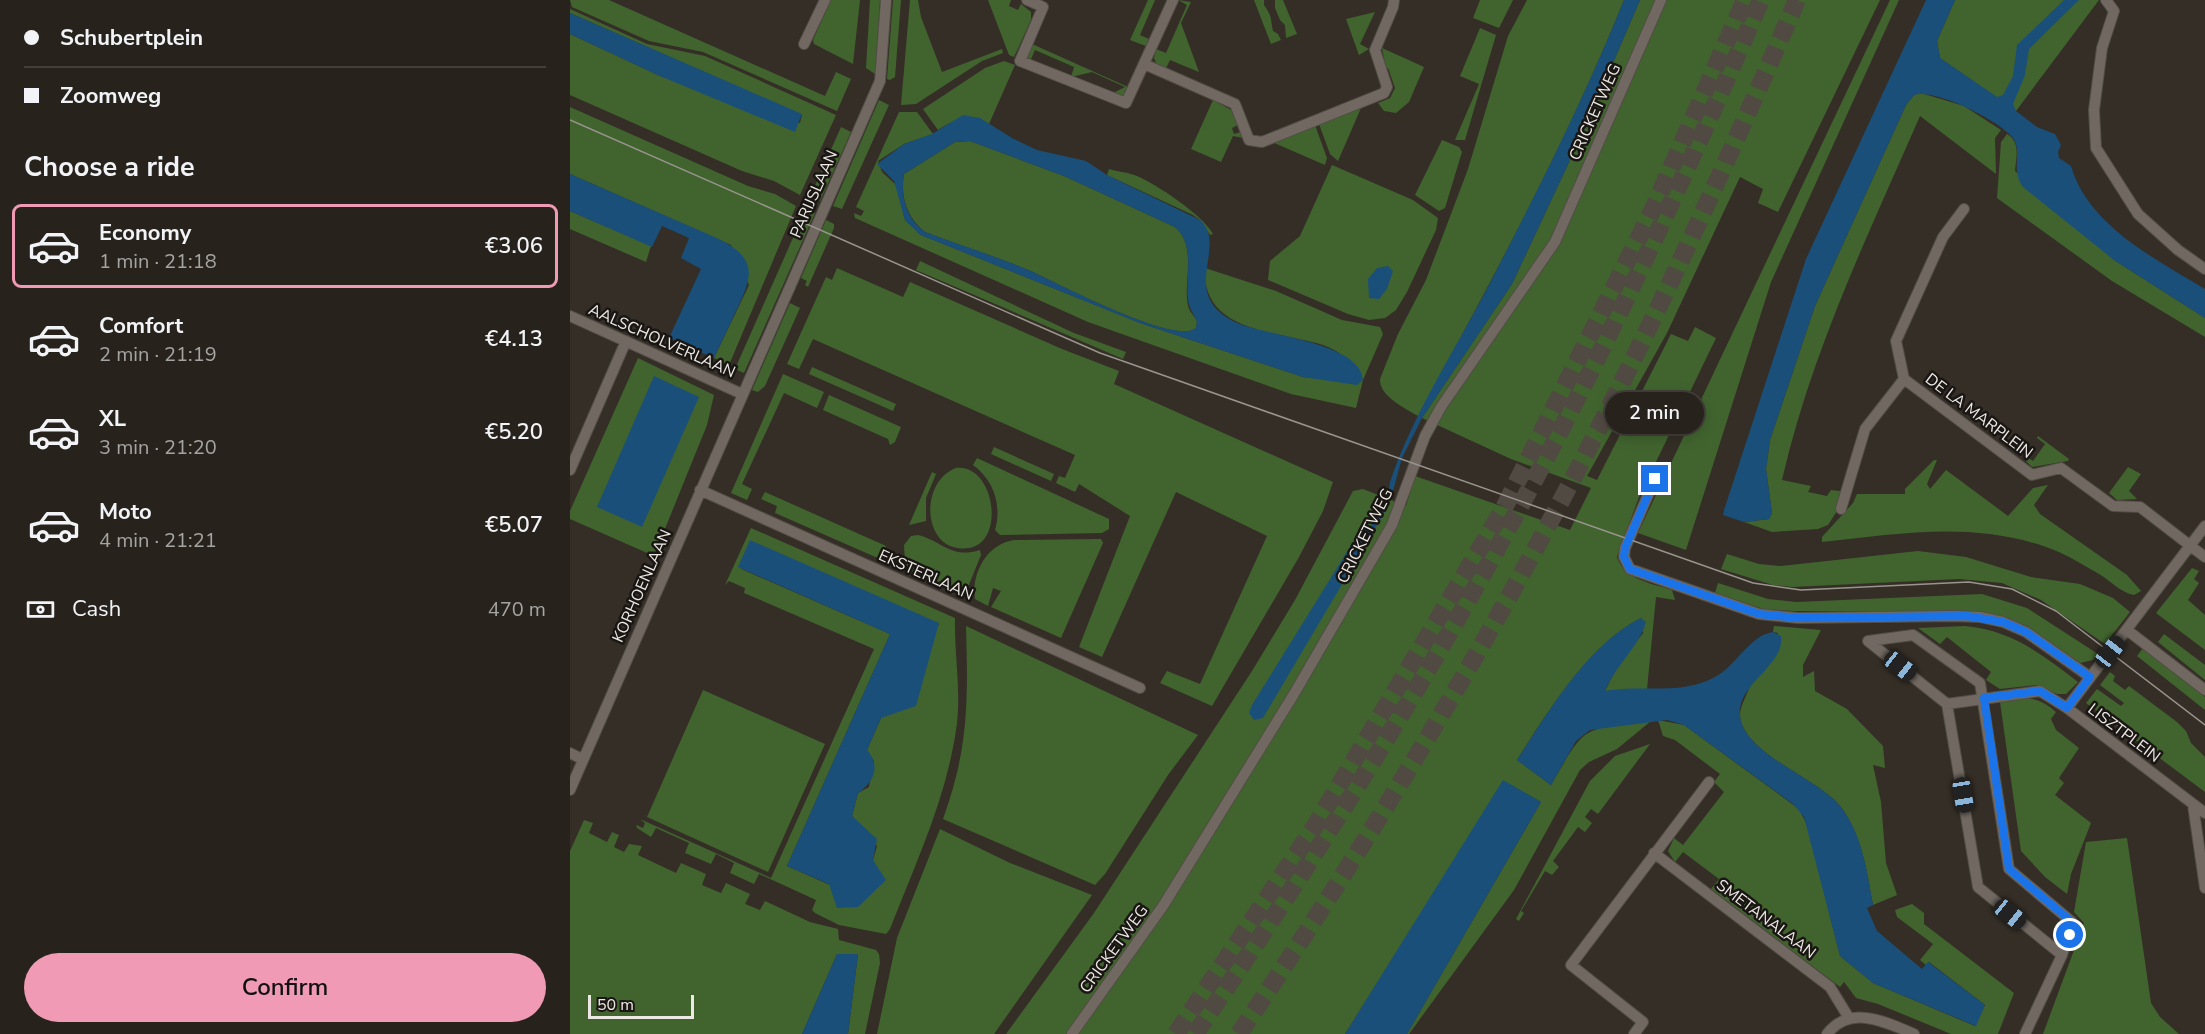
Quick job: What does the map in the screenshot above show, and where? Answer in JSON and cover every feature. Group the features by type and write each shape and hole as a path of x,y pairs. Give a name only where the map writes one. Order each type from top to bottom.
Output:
{"street":[{"path":"804,44 825,0"},
{"name":"PARIJSLAAN","path":"742,394 880,81 886,0"},
{"path":"1027,0 1043,7 1020,61 1126,103 1173,0"},
{"path":"1144,64 1235,104 1249,141 1262,142 1384,93 1387,87 1375,50 1394,0"},
{"name":"CRICKETWEG","path":"1072,1034 1164,906 1233,797 1392,525 1425,436 1441,407 1555,242 1661,0"},
{"path":"2106,0 2114,11 2102,48 2094,110 2096,148 2138,214 2178,250 2205,269"},
{"name":"DE LA MARPLEIN","path":"1964,209 1943,237 1896,341 1904,379 2032,475 2061,468 2113,506 2140,507 2190,546"},
{"name":"AALSCHOLVERLAAN","path":"570,316 742,394"},
{"path":"570,471 626,341"},
{"name":"DE LA MARPLEIN","path":"1841,508 1865,429 1904,379"},
{"name":"KORHOENLAAN","path":"570,790 742,394"},
{"path":"1655,479 1625,548 1624,557 1630,569 1759,614 1798,618 1962,616 2003,622 2026,632 2090,677"},
{"name":"EKSTERLAAN","path":"700,490 1140,688"},
{"name":"LISZTPLEIN","path":"2205,526 2067,708 2205,813"},
{"path":"2190,546 2205,556"},
{"path":"2127,630 2205,690"},
{"path":"2025,1034 2062,955 2072,922 2009,869 1980,684 1913,635 1868,641 1947,704 1978,887 2062,955"},
{"path":"1947,704 2040,691 2067,708"},
{"path":"570,753 582,759"},
{"path":"1634,1034 1643,1022 1571,965 1709,782"},
{"path":"2193,805 2205,888"},
{"name":"SMETANALAAN","path":"1654,853 1830,987 1849,1018"},
{"path":"1827,1034 1849,1018 1870,1017 1914,1034"}],"green space":[{"path":"570,0 609,0 825,96 836,72 851,79 837,111 703,52 649,41 572,7"},
{"path":"831,0 860,0 853,64 814,44 813,40"},
{"path":"870,0 880,0 875,74 866,68"},
{"path":"893,0 901,0 895,77 890,80 887,79"},
{"path":"910,0 918,0 921,17 942,72 1002,49 1003,53 982,61 916,104 901,105"},
{"path":"988,0 1011,0 1009,6 1018,10 1021,4 1031,12 1031,20 1014,57 1009,55"},
{"path":"1148,0 1155,0 1140,35 1149,39 1146,46 1130,40"},
{"path":"1178,0 1191,2 1181,23 1199,72 1170,60 1166,68 1156,63 1154,58 1156,49 1166,53 1187,5"},
{"path":"1254,0 1264,0 1273,31 1281,40 1271,44"},
{"path":"1275,0 1283,0 1297,34 1286,38 1285,25 1275,8"},
{"path":"1480,0 1513,0 1499,28 1473,18"},
{"path":"1527,0 1624,0 1602,54 1553,159 1418,416 1388,396 1380,379 1398,334 1426,280 1468,169 1508,36"},
{"path":"1640,0 1880,0 1778,212 1758,203 1763,189 1740,177 1667,333 1587,476 1597,480 1671,334 1688,341 1695,327 1716,338 1639,497 1617,557 1621,565 1632,576 1672,590 1675,600 1656,597 1647,689 1605,691 1617,667 1643,633 1641,618 1622,630 1587,662 1556,701 1517,760 1551,785 1572,750 1588,733 1611,726 1651,721 1617,749 1589,762 1580,770 1514,890 1409,1034 1407,1034 1541,802 1504,781 1345,1034 1006,1034 1094,913 1252,671 1295,600 1353,491 1363,489 1406,506 1415,476 1570,530 1591,488 1511,459 1422,418 1512,284 1585,128"},
{"path":"1890,0 1899,0 1771,282 1686,550 1638,533"},
{"path":"1955,0 2099,0 2016,111 1940,58 1937,41"},
{"path":"570,9 647,44 705,56 836,115 800,195 774,181 742,171 570,95 570,34 660,76 800,123 802,115 570,13"},
{"path":"1375,12 1360,44 1369,49 1359,55 1346,19"},
{"path":"1480,28 1496,35 1465,140 1455,140 1479,84 1460,76"},
{"path":"1032,44 1128,87 1124,96 1113,93 1125,87 1092,72 1071,77 1074,67 1035,50 1031,59 1027,58"},
{"path":"1382,48 1424,67 1409,102 1396,113 1384,111 1378,103 1390,98 1395,88 1388,68 1386,69"},
{"path":"1004,61 1015,65 989,124 969,118 950,123 938,130 923,109 985,68"},
{"path":"1921,93 1964,106 2001,130 1995,138 1996,174 1920,116 1842,295 1808,386 1782,480 1811,486 1808,492 1827,496 1831,490 1847,492 1846,497 1828,525 1818,529 1772,532 1744,522 1769,519 1772,513 1766,469 1770,440 1815,306 1906,105 1914,95"},
{"path":"879,100 889,105 842,209 833,206"},
{"path":"1213,100 1233,111 1238,125 1232,128 1234,134 1241,132 1244,138 1233,136 1221,162 1191,149"},
{"path":"570,107 748,186 775,194 796,206 729,365 714,358 749,285 731,245 570,174"},
{"path":"1361,108 1338,161 1330,154 1319,124"},
{"path":"899,112 917,112 933,134 904,144 878,161 882,172 896,185 905,220 921,235 1140,323 1303,377 1329,380 1357,368 1333,349 1323,345 1265,332 1229,317 1216,305 1207,289 1205,268 1276,291 1342,320 1380,327 1383,334 1363,380 1356,408 1291,394 1088,322 855,218 854,213 861,216 864,211 856,207"},
{"path":"1315,125 1327,158 1325,165 1272,142"},
{"path":"841,127 851,132 820,201 810,197"},
{"path":"2007,134 2016,146 2015,171 2114,260 2205,318 2205,337 2112,281 1997,198 2001,142"},
{"path":"1442,140 1459,147 1462,152 1445,208 1439,211 1415,195"},
{"path":"970,141 1064,176 1175,227 1186,245 1187,300 1189,309 1197,321 1196,328 1184,331 1166,329 1142,321 1033,272 925,232 909,214 906,206 903,191 904,174 955,142"},
{"path":"1332,165 1413,200 1438,218 1436,230 1407,292 1396,310 1385,318 1369,320 1348,314 1268,280 1270,261 1300,236"},
{"path":"1109,169 1134,175 1155,186 1190,209 1213,234 1210,235 1200,220 1193,215 1107,175"},
{"path":"570,211 651,246 646,262 570,229"},
{"path":"809,211 815,213 744,373 735,369 804,213"},
{"path":"826,220 834,224 834,228 808,287 805,285 807,281 801,278"},
{"path":"920,261 1074,333 1126,352 1123,359 916,270"},
{"path":"837,268 903,297 910,282 1062,349 1119,371 1114,384 1333,482 1323,511 1299,557 1212,706 1160,683 1167,671 1200,684 1267,536 1176,492 1102,657 1079,647 1130,516 1079,484 1075,492 1056,483 1059,476 1065,478 1075,455 813,339 799,369 787,364 826,277 832,280"},
{"path":"790,303 800,308 765,386 758,392 752,390"},
{"path":"638,358 714,395 707,425 654,556 570,519 570,511"},
{"path":"812,367 896,404 893,411 809,374"},
{"path":"783,374 824,392 817,408 784,393 742,484 752,489 747,500 731,493"},
{"path":"829,395 901,427 895,442 890,445 888,439 823,410"},
{"path":"2038,436 2069,459 2068,461 2032,467 2026,461 2027,457 2033,461 2045,444 2037,438"},
{"path":"994,447 1054,474 1051,481 991,454"},
{"path":"977,458 1109,519 1109,529 1102,533 1000,535 995,530 997,503 986,478 973,465"},
{"path":"1934,460 1937,460 1927,484 1930,489 1946,470 2008,516 2033,488 2048,485 2034,505 2040,514 2127,575 2141,591 2134,595 2125,592 2093,570 2053,549 1990,534 1906,533 1822,542 1822,537 1853,503 1857,494 1905,494 1905,489"},
{"path":"2128,467 2141,474 2129,491 2137,499 2117,500 2109,493"},
{"path":"956,468 969,470 980,478 991,504 988,532 981,543 969,548 953,547 942,540 934,529 931,516 931,501 935,487 944,476"},
{"path":"932,472 936,474 926,498 926,521 909,525"},
{"path":"765,492 886,546 880,559 775,513 777,506 761,499"},
{"path":"751,528 955,618 958,710 953,750 930,828 886,934 839,925 812,910 816,900 759,874 754,884 730,873 734,863 716,854 711,864 685,853 689,843 656,828 651,837 637,828 636,825 643,828 645,823 640,819 771,878 874,649 744,593 745,588 729,581 725,585","holes":["739,568 939,624 881,718 867,750 874,761 869,787 858,793 852,816 877,846 873,860 830,885 787,866 890,634"]},
{"path":"918,535 954,551 980,550 981,555 966,592 961,594 909,571 905,562 904,545 911,536"},
{"path":"1101,539 1103,543 1061,638 991,607 1001,591 993,588 988,606 975,599 974,589 978,570 989,554 1004,543 1014,540"},
{"path":"1918,551 1966,557 2031,577 2080,584 2113,598 2130,612 2105,644 2041,600 2002,583 1959,579 1792,587 1773,585 1721,569 1727,554 1759,564 1781,566"},
{"path":"2192,568 2199,571 2194,579 2199,583 2188,600 2205,615 2205,650 2156,613"},
{"path":"1718,583 1768,599 1796,602 1982,594 2027,608 2098,654 2093,660 2080,663 2027,626 1984,612 1763,609 1715,593"},
{"path":"966,626 1198,735 1168,775 1105,874 1095,885 943,819 958,769 965,724"},
{"path":"1774,626 1821,630 1803,665 1803,677 1814,671 1815,691 1847,709 1883,746 1885,768 1873,765 1881,802 1886,863 1897,895 1873,905 1859,841 1840,806 1815,785 1767,754 1744,730 1740,716 1741,710 1749,688 1778,633 1773,632"},
{"path":"1965,626 1982,628 2011,638 2039,653 2078,682 2066,694 2057,694 2036,685 2000,689 1986,680 1991,672 1947,637 1940,644 1918,628"},
{"path":"2164,634 2205,665 2205,680 2158,642"},
{"path":"2143,648 2205,697 2205,710 2137,656"},
{"path":"2110,672 2115,676 2113,681 2125,690 2129,686 2186,731 2191,743 2205,757 2205,792 2086,703 2097,689 2121,706 2124,703 2100,685"},
{"path":"703,690 825,744 768,872 647,817"},
{"path":"2021,698 2040,701 2056,712 2051,719 2056,730 2079,748 2059,778 2064,783 2055,795 2091,823 2071,874 2067,894 2045,877 2021,851 2000,702"},
{"path":"1658,720 1684,725 1799,809 1807,825 1840,956 1873,983 1975,1026 1985,1005 1929,962 1926,965 1920,960 1933,944 1897,917 1895,910 1912,904 1924,913 1924,924 2014,993 1998,1034 1951,1034 1878,1004 1856,998 1844,982 1840,987 1711,889 1719,879 1683,852 1675,862 1668,851 1674,838 1683,845 1724,792 1714,782 1720,774 1675,740 1663,736"},
{"path":"1650,744 1598,814 1591,809 1585,817 1592,823 1585,832 1578,827 1553,861 1559,867 1552,875 1545,871 1521,911 1524,913 1519,921 1516,919 1590,781 1615,756"},
{"path":"584,820 593,823 589,833 607,842 612,832 619,835 614,847 624,852 629,844 642,846 638,855 676,873 681,863 706,874 702,885 721,893 726,883 750,894 745,904 760,910 765,901 810,922 838,929 839,940 876,950 880,963 865,1034 848,1034 858,954 837,954 802,1034 570,1034 570,851"},
{"path":"940,829 1010,863 1092,895 994,1034 877,1034 897,938"},
{"path":"2127,838 2151,1003 2160,1017 2179,1034 2043,1034 2084,923 2074,912 2086,842"}],"water":[{"path":"1624,0 1640,0 1585,128 1512,284 1422,418 1402,458 1393,491 1389,489 1390,482 1411,430 1543,178 1577,108"},
{"path":"1926,0 1955,0 1937,41 1940,58 1997,97 2003,95 2013,76 2017,45 2064,0 2079,0 2029,49 2025,75 2013,104 2016,111 2037,127 2055,134 2061,145 2058,152 2059,158 2071,166 2092,206 2108,223 2145,252 2205,289 2205,318 2114,260 2023,187 2017,173 2016,143 2006,131 1982,115 1951,101 1924,94 1914,95 1906,105 1815,306 1770,440 1766,469 1772,513 1769,519 1744,522 1723,515 1806,259"},
{"path":"570,13 802,114 795,132 660,76 570,34"},
{"path":"963,115 980,118 1037,150 1086,161 1107,175 1200,220 1207,231 1210,243 1206,283 1209,297 1217,309 1233,321 1328,348 1345,356 1358,367 1363,380 1357,385 1303,377 1140,323 921,235 905,220 894,181 877,164 904,144 932,134","holes":["970,141 1064,176 1175,227 1181,234 1188,252 1187,291 1190,308 1197,321 1196,328 1184,331 1166,329 1142,321 1033,272 925,232 918,227 909,214 903,191 904,174 955,142"]},
{"path":"570,174 719,239 732,246 746,261 748,278 746,288 714,358 669,338 701,269 681,258 689,238 662,226 652,247 570,211"},
{"path":"1388,266 1393,271 1387,289 1379,299 1369,298 1368,279 1377,268"},
{"path":"654,376 699,397 642,527 597,507"},
{"path":"1384,504 1387,508 1263,718 1254,720 1249,713 1252,705 1361,529 1371,525"},
{"path":"750,540 939,623 916,706 881,718 867,750 874,762 874,773 864,789 858,793 852,816 877,839 873,860 886,880 858,907 837,908 829,884 787,866 890,634 738,567"},
{"path":"1641,618 1646,622 1643,631 1605,691 1675,688 1702,683 1723,672 1750,645 1765,634 1773,632 1781,636 1776,657 1745,694 1740,716 1744,730 1767,754 1815,785 1840,806 1859,840 1873,905 1867,908 1877,931 1922,969 1928,962 1985,1005 1976,1026 1873,983 1840,956 1804,817 1793,804 1684,725 1667,720 1590,730 1576,741 1551,785 1517,760 1556,701 1586,662 1621,630"},
{"path":"1503,780 1541,802 1407,1034 1345,1034"},
{"path":"837,954 858,954 848,1034 802,1034"}],"tunnel":[{"path":"1176,1034 1315,826 1504,508 1654,207 1745,0"},
{"path":"1195,1034 1322,843 1441,647 1516,514 1614,324 1704,130 1761,0"},
{"path":"1239,1034 1399,785 1511,594 1614,399 1678,267 1797,0"}],"tram line":[{"path":"570,120 1100,353 1753,583 1801,590 1969,582 2012,589 2056,611 2205,725"}],"route":[{"path":"1655,479 1625,548 1625,563 1630,569 1759,614 1798,618 1967,616 2003,622 2026,632 2090,677 2067,708 2040,691 1984,698 2009,869 2072,922 2070,935"}]}
